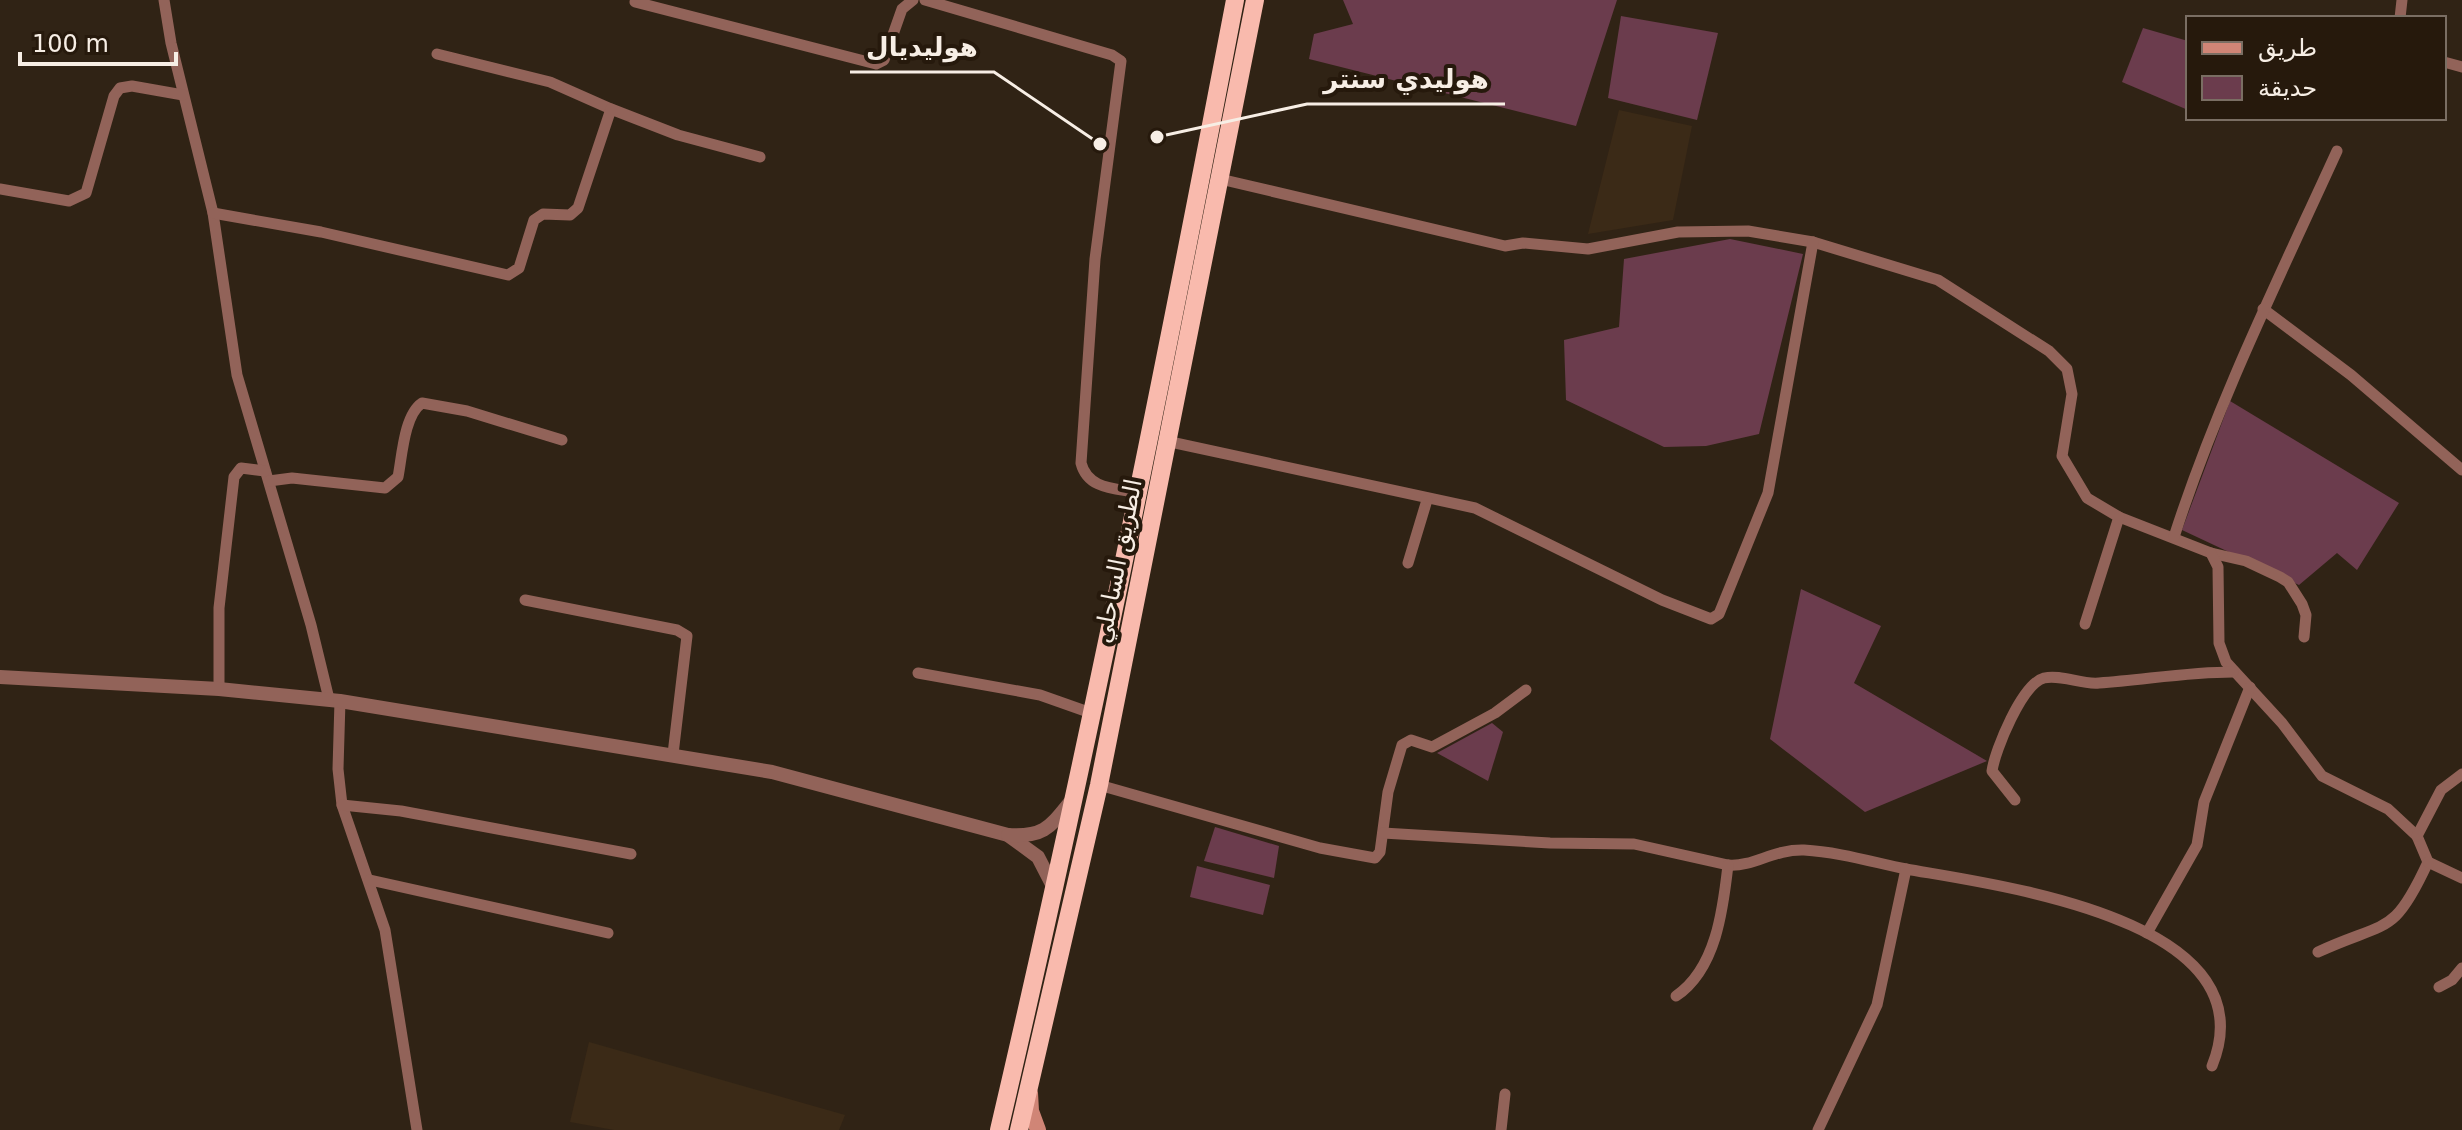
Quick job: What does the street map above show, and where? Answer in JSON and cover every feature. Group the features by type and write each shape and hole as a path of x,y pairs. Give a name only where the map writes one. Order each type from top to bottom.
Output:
{"highway":[{"name":"الطريق الساحلي","path":"999,1130 1055,892 1139,493 1235,0"},
{"name":"الطريق الساحلي","path":"1019,1130 1099,785 1255,0"}],"main road":[{"path":"1030,1084 1031,1111 1038,1130"}],"street":[{"path":"164,0 183,95 213,213 237,375 335,700 342,805 370,880 393,970 417,1130"},
{"path":"635,2 876,64 884,60 902,9 913,0"},
{"path":"925,0 1112,55 1121,61 1095,259 1081,463 1085,476 1094,484 1139,493"},
{"path":"437,54 550,82 678,135 760,157"},
{"path":"0,189 69,201 79,199 86,193 114,96 120,88 132,86 183,95"},
{"path":"213,213 321,232 508,275 519,268 534,220 543,214 570,215 578,208 611,109"},
{"path":"2174,537 2199,457 2263,309 2337,151"},
{"path":"1220,179 1505,246 1523,243 1588,249 1692,231 1748,231 1813,242 1938,280 2049,351 2067,369 2071,381 2062,456 2087,498 2119,517 2211,553 2246,561 2288,582 2306,615 2304,637"},
{"path":"1166,441 1475,508 1662,600 1715,617 1768,493 1813,242"},
{"path":"2263,309 2361,383 2462,470"},
{"path":"219,689 218,621 234,477 241,468 267,476 385,488 398,477 407,432 417,406 422,403 467,411 562,440"},
{"path":"1408,563 1427,500"},
{"path":"2085,624 2119,517"},
{"path":"2211,553 2220,583 2219,643 2233,672 2250,687 2322,776 2377,802 2417,836 2428,862 2462,878"},
{"path":"525,600 677,630 687,636 673,754"},
{"path":"2015,800 1992,771 1994,757 2025,693 2044,678 2100,683 2169,674 2233,672"},
{"path":"918,673 1040,695 1091,713"},
{"path":"0,677 219,689 335,700 772,772 1008,835 1030,835 1047,830 1074,797"},
{"path":"2147,933 2197,845 2204,802 2250,687"},
{"path":"1099,785 1320,848 1379,856 1394,766 1406,740 1432,747 1495,713 1526,690"},
{"path":"2417,836 2441,790 2462,774"},
{"path":"342,805 401,811 631,854"},
{"path":"1383,833 1550,843 1634,844 1728,865 1740,865 1783,850 1804,850 2048,896 2103,912 2147,933 2194,968 2217,1008 2221,1044 2212,1066"},
{"path":"1008,835 1038,857 1055,892"},
{"path":"2318,952 2393,922 2408,902 2428,862"},
{"path":"1676,996 1693,982 1709,951 1721,912 1728,865"},
{"path":"1818,1130 1877,1005 1906,869"},
{"path":"370,880 608,933"},
{"path":"2439,987 2452,980 2462,968"},
{"path":"1501,1130 1505,1094"}],"shaded area":[{"path":"1619,110 1692,126 1673,220 1588,234"},
{"path":"589,1042 845,1115 839,1130 614,1130 570,1122"}],"green space":[{"path":"1343,0 1617,0 1576,126 1309,59 1314,34 1353,24"},
{"path":"1621,16 1718,33 1697,120 1608,98"},
{"path":"2143,28 2186,40 2186,109 2122,82"},
{"path":"1730,239 1803,254 1759,434 1706,446 1664,447 1566,400 1564,340 1619,327 1624,259"},
{"path":"2230,401 2399,503 2357,570 2337,553 2299,585 2182,530"},
{"path":"1801,589 1881,626 1854,683 1987,761 1865,812 1770,739"},
{"path":"1492,723 1503,732 1488,781 1437,753"},
{"path":"1215,827 1279,846 1274,878 1204,861"},
{"path":"1197,866 1270,885 1263,915 1190,897"}],"place":[{"name":"هوليدي سنتر","path":"1157,137"},
{"name":"هوليديال","path":"1100,144"}]}
